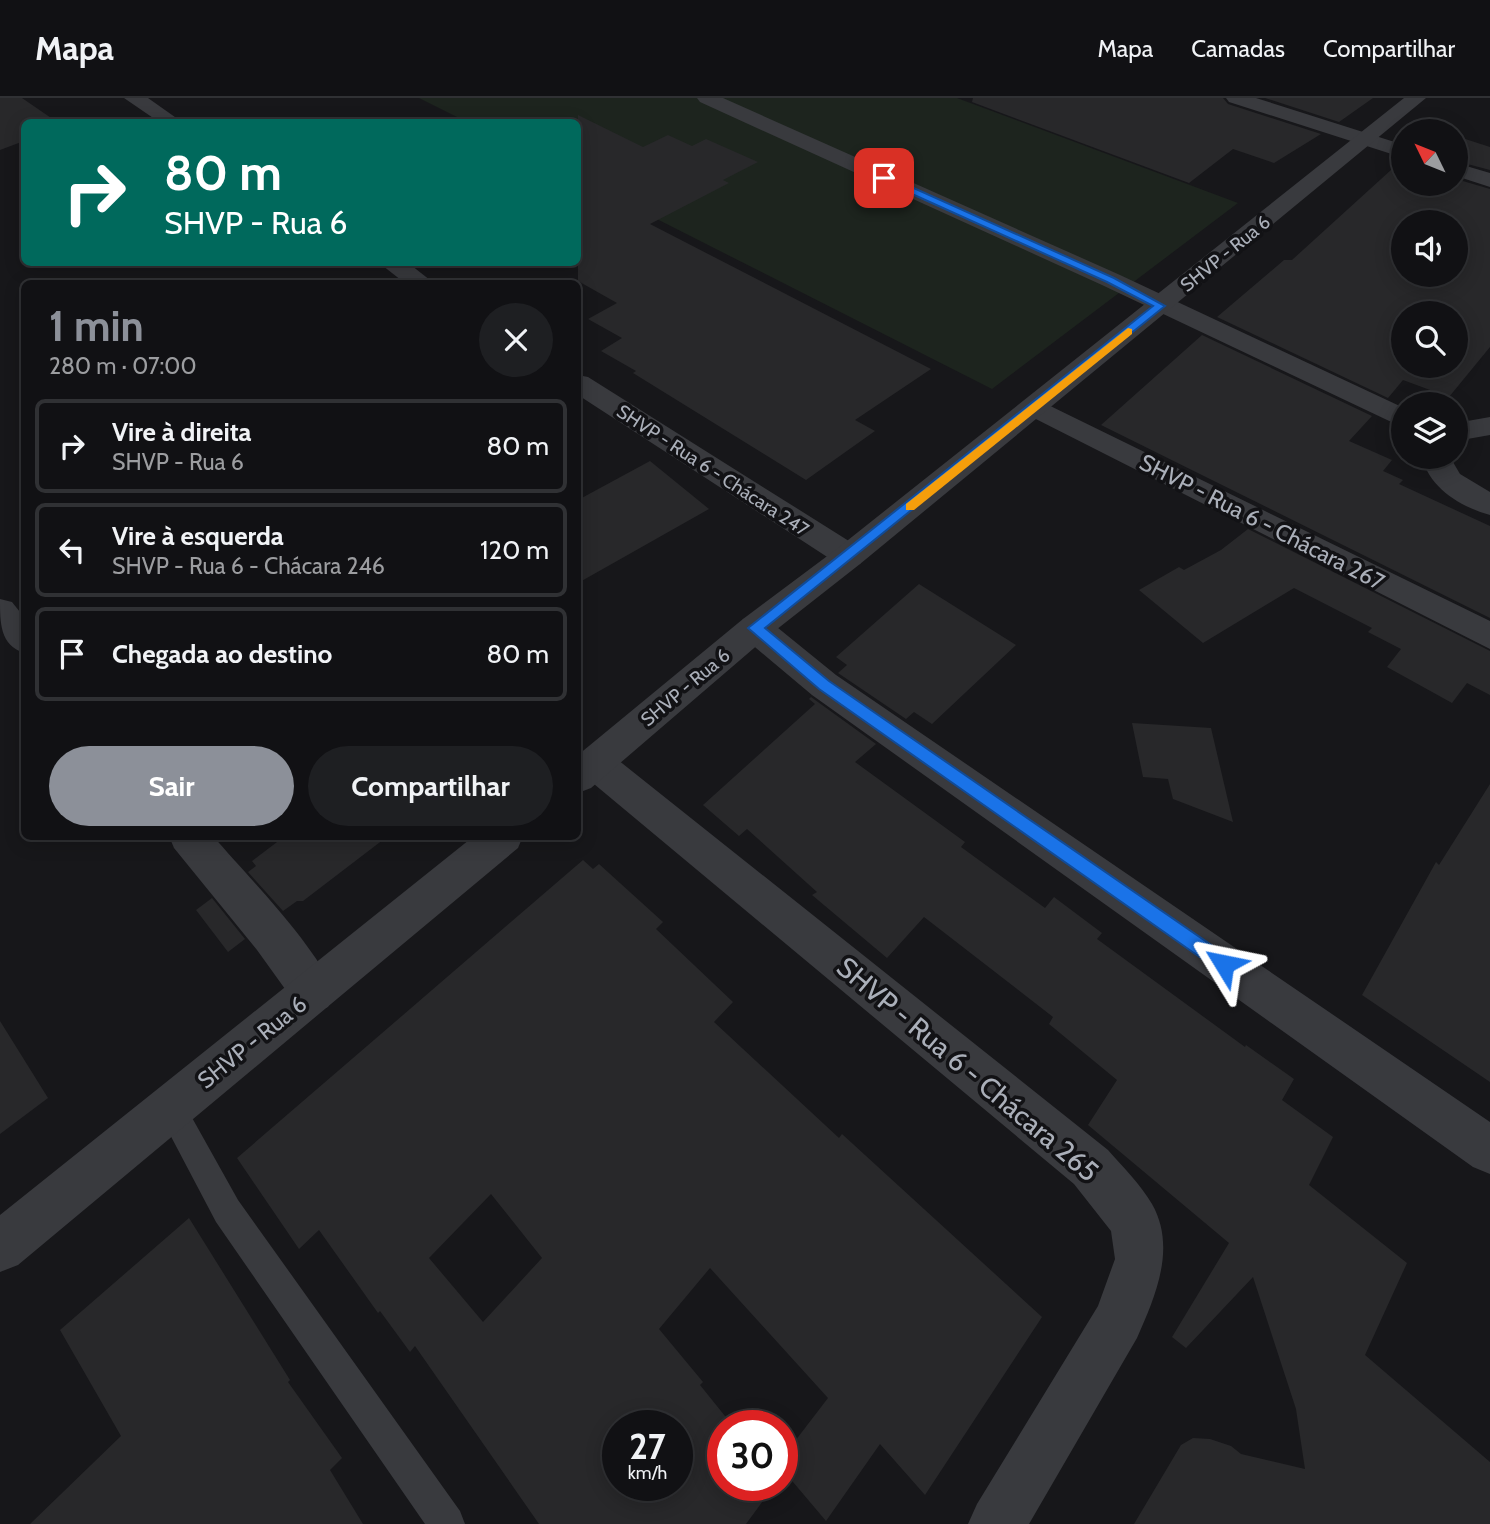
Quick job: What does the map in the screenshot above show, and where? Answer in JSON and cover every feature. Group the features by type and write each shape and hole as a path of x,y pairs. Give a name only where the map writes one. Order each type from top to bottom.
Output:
{"street":[{"path":"134,98 167,119"},
{"path":"708,98 1111,280 1160,306 1391,413"},
{"path":"1236,98 1391,148"},
{"name":"SHVP - Rua 6","path":"586,770 755,628 849,556 1416,98"},
{"path":"1468,173 1490,180"},
{"path":"396,266 417,280"},
{"name":"SHVP - Rua 6 - Chácara 247","path":"581,385 849,556"},
{"name":"SHVP - Rua 6 - Chácara 267","path":"1034,407 1490,636"},
{"path":"1468,430 1490,426"},
{"path":"1441,469 1454,485 1490,505"},
{"path":"0,611 21,636"},
{"path":"755,628 824,685 1490,1150"},
{"name":"SHVP - Rua 6 - Chácara 265","path":"586,770 1091,1167 1135,1223 1140,1259 1119,1320 997,1524"},
{"path":"191,840 272,936 313,992"},
{"name":"SHVP - Rua 6","path":"0,1247 499,840"}],"lane":[{"path":"171,1108 227,1211 447,1524"}],"shaded area":[{"path":"419,98 957,98 1238,203 992,389 581,181 581,119 461,119"}],"building":[{"path":"0,98 22,98 53,119 21,119 21,142 0,150"},
{"path":"973,98 1223,98 1228,104 1321,134 1274,163 1233,149 1189,183 972,102"},
{"path":"1265,98 1373,98 1339,122"},
{"path":"578,115 643,147 668,135 692,146 706,139 758,162 723,180 729,183 650,224 931,369 855,420 875,431 806,480 601,351 622,338 588,319 617,303 578,280 578,266 581,266 581,119 578,119"},
{"path":"1468,140 1490,147 1490,170 1468,164"},
{"path":"1391,170 1391,196 1468,196 1468,183 1490,189 1490,347 1468,374 1468,301 1391,301 1391,378 1465,378 1453,392 1435,392 1403,380 1388,398 1217,317 1284,260 1292,260"},
{"path":"1202,335 1372,416 1349,441 1391,460 1383,471 1403,480 1399,484 1490,526 1490,618 1101,425"},
{"path":"650,461 709,509 581,581 581,498"},
{"path":"1248,529 1490,651 1490,695 1467,683 1452,703 1387,667 1401,649 1368,632 1372,628 1294,588 1203,643 1139,590 1179,567 1184,570 1221,550"},
{"path":"919,584 1016,645 932,724 914,712 906,719 838,673 847,665 836,657"},
{"path":"811,697 876,744 855,762 965,842 961,847 1045,908 1054,897 1102,933 1097,939 1245,1047 1246,1045 1294,1079 1282,1100 1333,1137 1309,1185 1407,1263 1365,1355 1490,1462 1490,1524 1134,1524 1181,1445 1193,1438 1210,1439 1231,1446 1241,1454 1305,1469 1296,1409 1253,1277 1186,1348 1172,1337 1229,1243 1088,1125 1117,1080 1049,1024 1053,1017 924,917 887,958 812,895 817,892 747,829 739,836 703,805 815,704 809,699"},
{"path":"1132,723 1211,728 1233,822 1173,799 1168,779 1143,777"},
{"path":"1490,784 1490,1082 1362,995 1436,862 1439,865"},
{"path":"280,840 383,840 303,901 297,901 283,911 248,872 256,866 252,861"},
{"path":"583,860 593,869 599,864 663,922 656,929 733,1002 714,1022 839,1138 842,1134 1042,1317 925,1495 880,1444 826,1521 798,1488 798,1437 828,1398 710,1268 659,1329 703,1382 700,1385 720,1410 707,1410 707,1501 763,1501 746,1524 539,1524 415,1346 410,1352 380,1311 378,1313 319,1230 299,1249 237,1158","holes":["491,1194 542,1258 483,1322 429,1258"]},
{"path":"212,898 245,939 228,952 196,910"},
{"path":"0,1021 48,1098 0,1134"},
{"path":"189,1218 290,1380 288,1382 342,1458 330,1470 363,1524 30,1524 121,1436 60,1330"}],"slow traffic":[{"path":"910,507 1128,331"}],"route":[{"path":"884,178 1111,280 1160,306 849,556 755,628 824,685 1224,964"}]}
